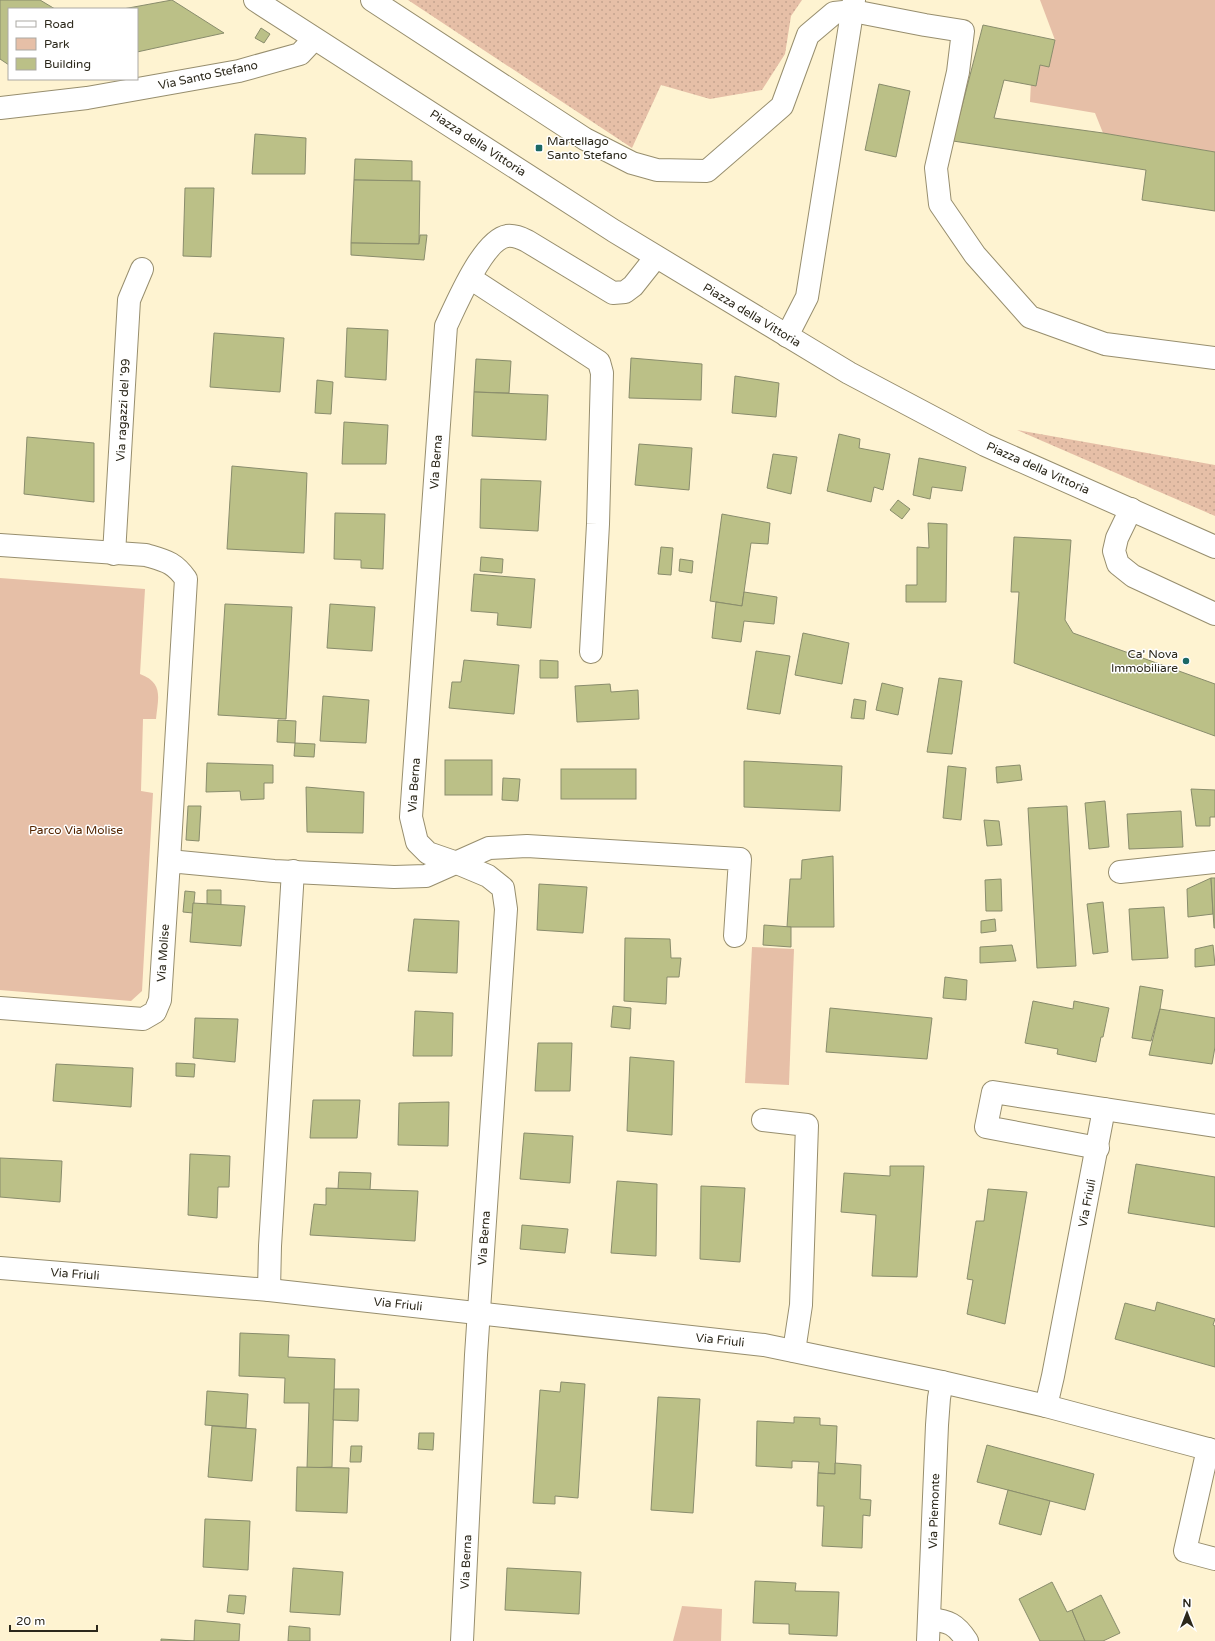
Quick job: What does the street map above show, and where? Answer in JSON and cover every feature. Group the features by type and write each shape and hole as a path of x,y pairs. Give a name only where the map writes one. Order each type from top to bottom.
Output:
{"street":[{"name":"Piazza della Vittoria","path":"256,0 656,257 849,373 985,445 1215,547"},
{"path":"372,0 584,139 632,163 657,170 707,171 782,106 808,35 834,13 854,5 925,25 963,31 958,72 936,168 940,204 975,255 1030,317 1105,344 1215,358"},
{"path":"787,336 806,297 854,5"},
{"name":"Via Santo Stefano","path":"0,108 87,98 239,71 300,54 314,38"},
{"name":"Via Berna","path":"462,1641 478,1313 506,909 503,888 488,876 428,853 417,842 411,817 446,326 470,278 488,248 498,240 507,236 518,237 527,241 613,292 625,292 634,286 656,257"},
{"name":"Via ragazzi del '99","path":"114,554 129,300 142,269"},
{"path":"470,278 600,362 602,373 598,524 591,652"},
{"path":"1131,509 1116,538 1114,551 1118,564 1133,576 1215,614"},
{"path":"0,545 114,554"},
{"name":"Via Molise","path":"0,1008 143,1019 155,1012 160,1000 186,579 179,568 168,562 146,555 114,554"},
{"path":"169,861 394,878 426,876 489,848 527,846 740,859 735,936"},
{"path":"1120,872 1215,862"},
{"path":"269,1290 294,871"},
{"path":"1098,1148 986,1127 993,1092 1215,1126"},
{"name":"Via Friuli","path":"1046,1406 1098,1148 1104,1109"},
{"path":"763,1120 807,1125 801,1305 794,1351"},
{"name":"Via Friuli","path":"0,1268 269,1290 764,1345 942,1382 1046,1406 1212,1450"},
{"name":"Via Piemonte","path":"928,1641 937,1425 942,1382"},
{"path":"1212,1450 1185,1551 1215,1559"},
{"path":"929,1619 946,1621 958,1629 967,1641"}],"green space":[{"path":"408,0 802,0 791,16 785,54 762,90 710,99 661,85 632,148"},
{"path":"1040,0 1215,0 1215,152 1103,133 1095,113 1030,102 1031,82 1036,86 1040,65 1049,66 1055,40"},
{"path":"1017,430 1215,465 1215,516"},
{"name":"Parco Via Molise","path":"0,578 145,589 140,674 153,682 158,692 158,698 156,719 143,719 141,791 153,793 142,991 131,1001 0,990"},
{"path":"752,947 794,949 789,1085 745,1083"},
{"path":"682,1606 722,1609 721,1641 673,1641"}],"building":[{"path":"0,0 40,0 53,8 8,8 8,64 0,59"},
{"path":"172,0 224,33 138,52 138,8 128,8"},
{"path":"983,25 1055,40 1049,67 1040,65 1036,86 1004,80 994,118 1103,133 1215,152 1215,211 1142,200 1146,170 953,141"},
{"path":"261,28 270,34 264,43 255,38"},
{"path":"879,84 910,91 896,157 865,150"},
{"path":"255,134 306,138 305,174 252,174"},
{"path":"355,159 412,161 412,181 354,180"},
{"path":"354,180 420,181 419,244 351,243"},
{"path":"185,188 214,188 211,257 183,256"},
{"path":"420,235 427,235 424,260 351,255 351,243 419,244"},
{"path":"347,328 388,330 386,380 345,377"},
{"path":"214,333 284,338 280,392 210,387"},
{"path":"631,358 702,364 701,400 629,398"},
{"path":"476,359 511,361 509,393 474,392"},
{"path":"735,376 779,383 776,417 732,413"},
{"path":"317,380 333,382 331,414 315,413"},
{"path":"474,392 548,395 546,440 472,436"},
{"path":"344,422 388,425 386,464 342,464"},
{"path":"839,434 860,439 859,448 890,454 883,490 874,487 871,502 827,491"},
{"path":"27,437 94,443 94,502 24,494"},
{"path":"639,444 692,448 689,490 635,485"},
{"path":"773,454 797,457 791,494 767,488"},
{"path":"919,458 966,467 962,491 932,487 930,499 913,495"},
{"path":"232,466 307,473 304,553 227,549"},
{"path":"481,479 541,481 538,531 480,528"},
{"path":"898,500 910,509 902,519 890,510"},
{"path":"335,513 385,514 383,569 361,568 361,560 334,559"},
{"path":"722,514 770,523 768,544 751,543 742,606 710,601"},
{"path":"928,523 947,524 946,602 906,602 906,585 917,585 917,547 929,548"},
{"path":"1014,537 1071,540 1065,620 1073,633 1215,684 1215,736 1014,663 1019,592 1011,592"},
{"path":"661,547 673,548 671,575 658,574"},
{"path":"481,557 503,559 502,573 480,571"},
{"path":"680,559 693,561 692,573 679,571"},
{"path":"474,574 535,579 531,628 497,625 498,613 471,611"},
{"path":"744,592 777,597 774,624 744,621 741,642 712,638 716,602 742,606"},
{"path":"225,604 292,607 286,719 218,715"},
{"path":"330,604 375,607 372,651 327,648"},
{"path":"803,633 849,643 842,684 795,675"},
{"path":"756,651 790,656 780,714 747,709"},
{"path":"464,660 519,665 514,714 449,708 452,682 461,682"},
{"path":"540,660 558,661 558,678 540,678"},
{"path":"939,678 962,681 952,754 927,752"},
{"path":"882,683 903,688 898,715 876,710"},
{"path":"610,684 611,692 638,690 639,719 577,722 575,686"},
{"path":"323,696 369,700 366,743 320,741"},
{"path":"854,699 866,701 864,719 851,718"},
{"path":"278,720 296,721 295,743 277,742"},
{"path":"295,743 315,744 314,757 294,756"},
{"path":"445,760 492,760 492,795 445,795"},
{"path":"744,761 842,766 840,811 744,807"},
{"path":"207,763 273,765 273,783 264,783 264,799 241,800 240,791 206,792"},
{"path":"1020,765 1022,780 997,783 996,767"},
{"path":"948,766 966,768 961,820 943,818"},
{"path":"561,769 636,769 636,799 561,799"},
{"path":"503,778 520,779 518,801 502,800"},
{"path":"306,787 364,792 363,833 307,832"},
{"path":"1191,789 1215,790 1215,817 1210,817 1210,826 1196,826"},
{"path":"1105,801 1109,847 1089,849 1085,803"},
{"path":"188,806 201,806 199,841 186,840"},
{"path":"1067,806 1076,966 1037,968 1028,808"},
{"path":"1181,811 1183,847 1129,849 1127,814"},
{"path":"984,820 999,821 1002,845 987,846"},
{"path":"833,856 834,927 787,927 790,879 801,879 802,860"},
{"path":"1211,878 1213,914 1188,917 1187,889"},
{"path":"1211,878 1215,878 1215,928 1214,928"},
{"path":"1001,879 1002,911 986,911 985,880"},
{"path":"539,884 587,887 583,933 537,930"},
{"path":"207,890 221,890 221,905 207,904"},
{"path":"185,891 195,892 193,913 183,912"},
{"path":"1103,902 1108,952 1093,954 1087,904"},
{"path":"193,903 245,906 241,946 190,942"},
{"path":"1164,907 1168,958 1132,960 1129,909"},
{"path":"414,919 459,921 457,973 408,971"},
{"path":"995,919 996,931 981,933 981,921"},
{"path":"764,925 791,927 791,947 763,945"},
{"path":"625,938 670,939 671,958 681,958 679,977 667,977 666,1004 624,1001"},
{"path":"1012,945 1016,961 980,963 980,947"},
{"path":"1213,945 1215,965 1195,967 1195,949"},
{"path":"945,977 967,980 966,1000 943,998"},
{"path":"1140,986 1163,990 1160,1009 1151,1041 1132,1038"},
{"path":"1033,1001 1073,1009 1074,1001 1109,1008 1096,1062 1057,1054 1058,1049 1025,1043"},
{"path":"613,1006 631,1008 630,1029 611,1027"},
{"path":"830,1008 932,1018 927,1059 826,1052"},
{"path":"1160,1009 1215,1018 1215,1047 1212,1064 1149,1055"},
{"path":"415,1011 453,1013 452,1056 413,1056"},
{"path":"195,1018 238,1019 235,1062 193,1058"},
{"path":"538,1043 572,1043 570,1091 535,1091"},
{"path":"630,1057 674,1061 672,1135 627,1131"},
{"path":"176,1063 195,1064 194,1077 176,1076"},
{"path":"56,1064 133,1068 131,1107 53,1101"},
{"path":"313,1100 360,1100 357,1138 310,1138"},
{"path":"449,1102 448,1146 398,1145 399,1103"},
{"path":"524,1133 573,1136 570,1183 520,1179"},
{"path":"190,1154 230,1156 229,1187 218,1187 217,1218 188,1215"},
{"path":"0,1158 62,1161 60,1202 0,1197"},
{"path":"1136,1164 1215,1177 1215,1227 1128,1213"},
{"path":"890,1166 924,1166 917,1277 872,1276 876,1215 841,1212 844,1173 890,1176"},
{"path":"339,1172 371,1173 370,1190 338,1189"},
{"path":"617,1181 657,1184 656,1256 611,1253"},
{"path":"701,1186 745,1188 740,1262 700,1259"},
{"path":"326,1188 418,1191 415,1241 310,1235 314,1204 326,1205"},
{"path":"988,1189 1027,1192 1005,1324 967,1314 973,1280 967,1279 976,1221 984,1221"},
{"path":"522,1225 568,1229 565,1253 520,1249"},
{"path":"1157,1302 1215,1319 1213,1325 1215,1326 1215,1367 1115,1339 1125,1303 1155,1311"},
{"path":"240,1333 289,1335 288,1357 335,1359 332,1467 307,1468 309,1403 284,1403 285,1378 239,1376"},
{"path":"561,1382 585,1384 578,1498 555,1496 555,1504 533,1503 540,1390 560,1392"},
{"path":"334,1389 359,1389 358,1421 333,1420"},
{"path":"207,1391 248,1394 246,1428 205,1425"},
{"path":"658,1397 700,1399 693,1513 651,1510"},
{"path":"794,1417 820,1418 820,1425 837,1426 835,1474 818,1473 819,1462 792,1461 792,1468 756,1466 757,1421 794,1423"},
{"path":"212,1426 256,1429 252,1481 208,1477"},
{"path":"419,1433 434,1433 433,1450 418,1449"},
{"path":"987,1445 1094,1474 1085,1510 977,1482"},
{"path":"351,1446 362,1446 361,1462 350,1462"},
{"path":"835,1463 861,1465 860,1499 871,1500 870,1516 863,1515 862,1548 822,1546 824,1506 817,1506 818,1473 835,1474"},
{"path":"297,1467 349,1468 347,1513 296,1511"},
{"path":"1008,1490 1050,1501 1041,1535 999,1524"},
{"path":"205,1519 250,1521 248,1570 203,1567"},
{"path":"293,1568 343,1572 340,1615 290,1612"},
{"path":"507,1568 581,1572 579,1614 505,1610"},
{"path":"755,1581 796,1583 795,1591 839,1592 837,1636 789,1634 789,1624 753,1623"},
{"path":"1052,1582 1067,1612 1072,1610 1085,1641 1040,1641 1019,1599"},
{"path":"229,1595 246,1596 244,1614 227,1612"},
{"path":"1101,1595 1120,1633 1103,1641 1085,1641 1072,1610"},
{"path":"195,1620 240,1624 239,1641 194,1641"},
{"path":"289,1626 310,1628 310,1641 288,1641"},
{"path":"161,1639 194,1641 161,1641"}],"place":[{"name":"Martellago Santo Stefano","path":"539,148"},
{"name":"Ca' Nova Immobiliare","path":"1186,661"}]}
